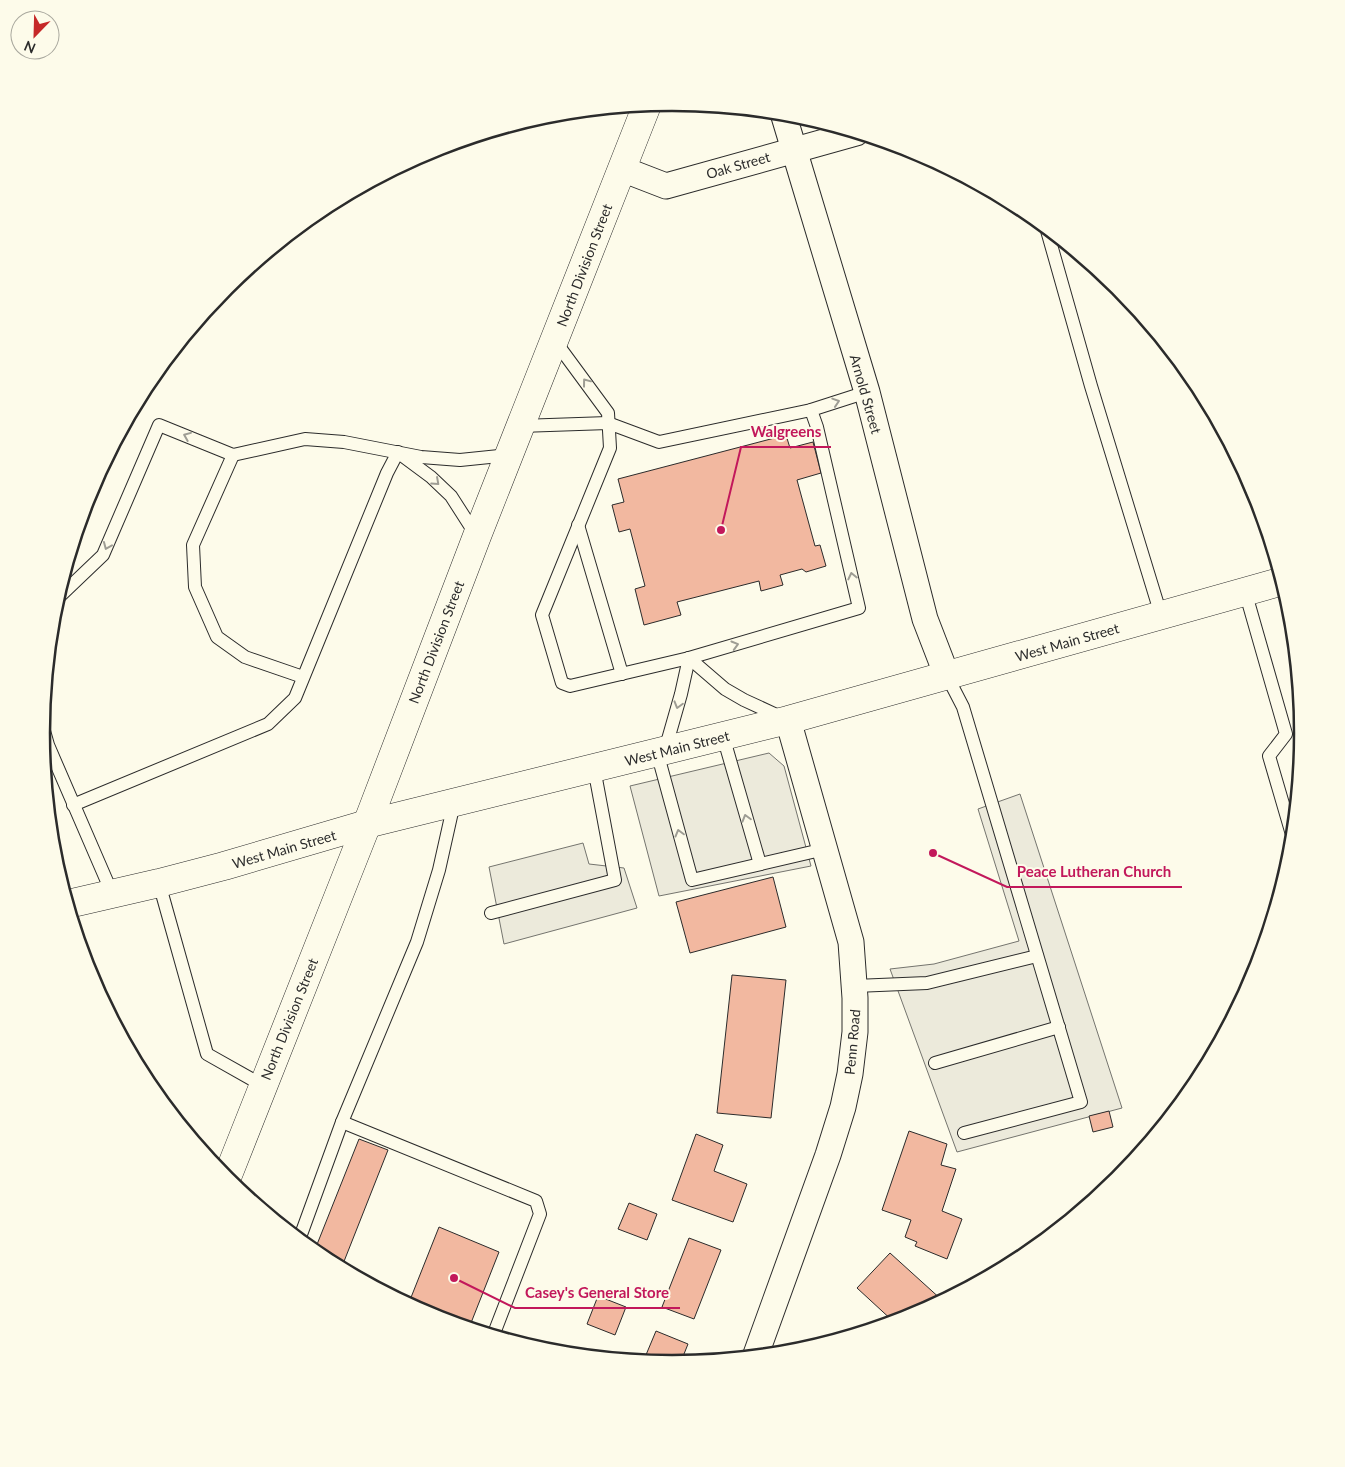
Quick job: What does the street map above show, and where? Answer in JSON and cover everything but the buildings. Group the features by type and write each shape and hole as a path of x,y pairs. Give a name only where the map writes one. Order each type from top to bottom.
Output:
{"main road":[{"name":"North Division Street","path":"229,1171 367,824 477,536 644,112"},
{"name":"West Main Street","path":"73,903 160,883 286,849 367,824 788,720 1276,583"}],"street":[{"name":"Arnold Street","path":"785,121 867,392 924,619 946,676"},
{"name":"Oak Street","path":"622,169 666,186 846,136"},
{"name":"Penn Road","path":"757,1350 828,1155 843,1107 850,1074 855,1032 855,986 851,942 788,720"}],"lane":[{"path":"1049,239 1091,386 1161,615"},
{"path":"554,341 608,413 610,448 542,615 562,683 570,686 688,658 859,608 817,427 811,410"},
{"path":"520,426 608,423 659,442 811,410 867,392"},
{"path":"67,590 103,555 159,425 232,455 305,439 344,442 421,457 460,460 509,455"},
{"path":"398,452 452,496 477,536"},
{"path":"73,805 268,724 295,698 387,473 398,452"},
{"path":"232,455 193,545 195,587 217,637 246,657 303,677"},
{"path":"578,525 622,674"},
{"path":"1245,591 1286,734 1269,756 1289,821"},
{"path":"688,658 725,689 788,720"},
{"path":"688,658 681,694 661,752 692,880 825,849"},
{"path":"946,676 963,707 1081,1102 964,1132"},
{"path":"723,736 760,864"},
{"path":"50,751 112,893"},
{"path":"491,912 615,880 594,768"},
{"path":"302,1233 342,1122 417,942 439,870 454,803"},
{"path":"160,883 207,1054 262,1085"},
{"path":"855,986 927,983 1038,956"},
{"path":"935,1063 1058,1027"},
{"path":"342,1122 536,1201 540,1214 495,1330"}],"shaded area":[{"path":"769,753 784,766 811,866 659,896 630,786"},
{"path":"1020,794 1122,1108 957,1152 890,969 934,964 1019,941 978,809"},
{"path":"583,843 589,864 624,868 637,908 504,944 489,867"}],"place":[{"name":"Walgreens","path":"721,530"},
{"name":"Peace Lutheran Church","path":"933,853"},
{"name":"Casey's General Store","path":"454,1278"}]}
